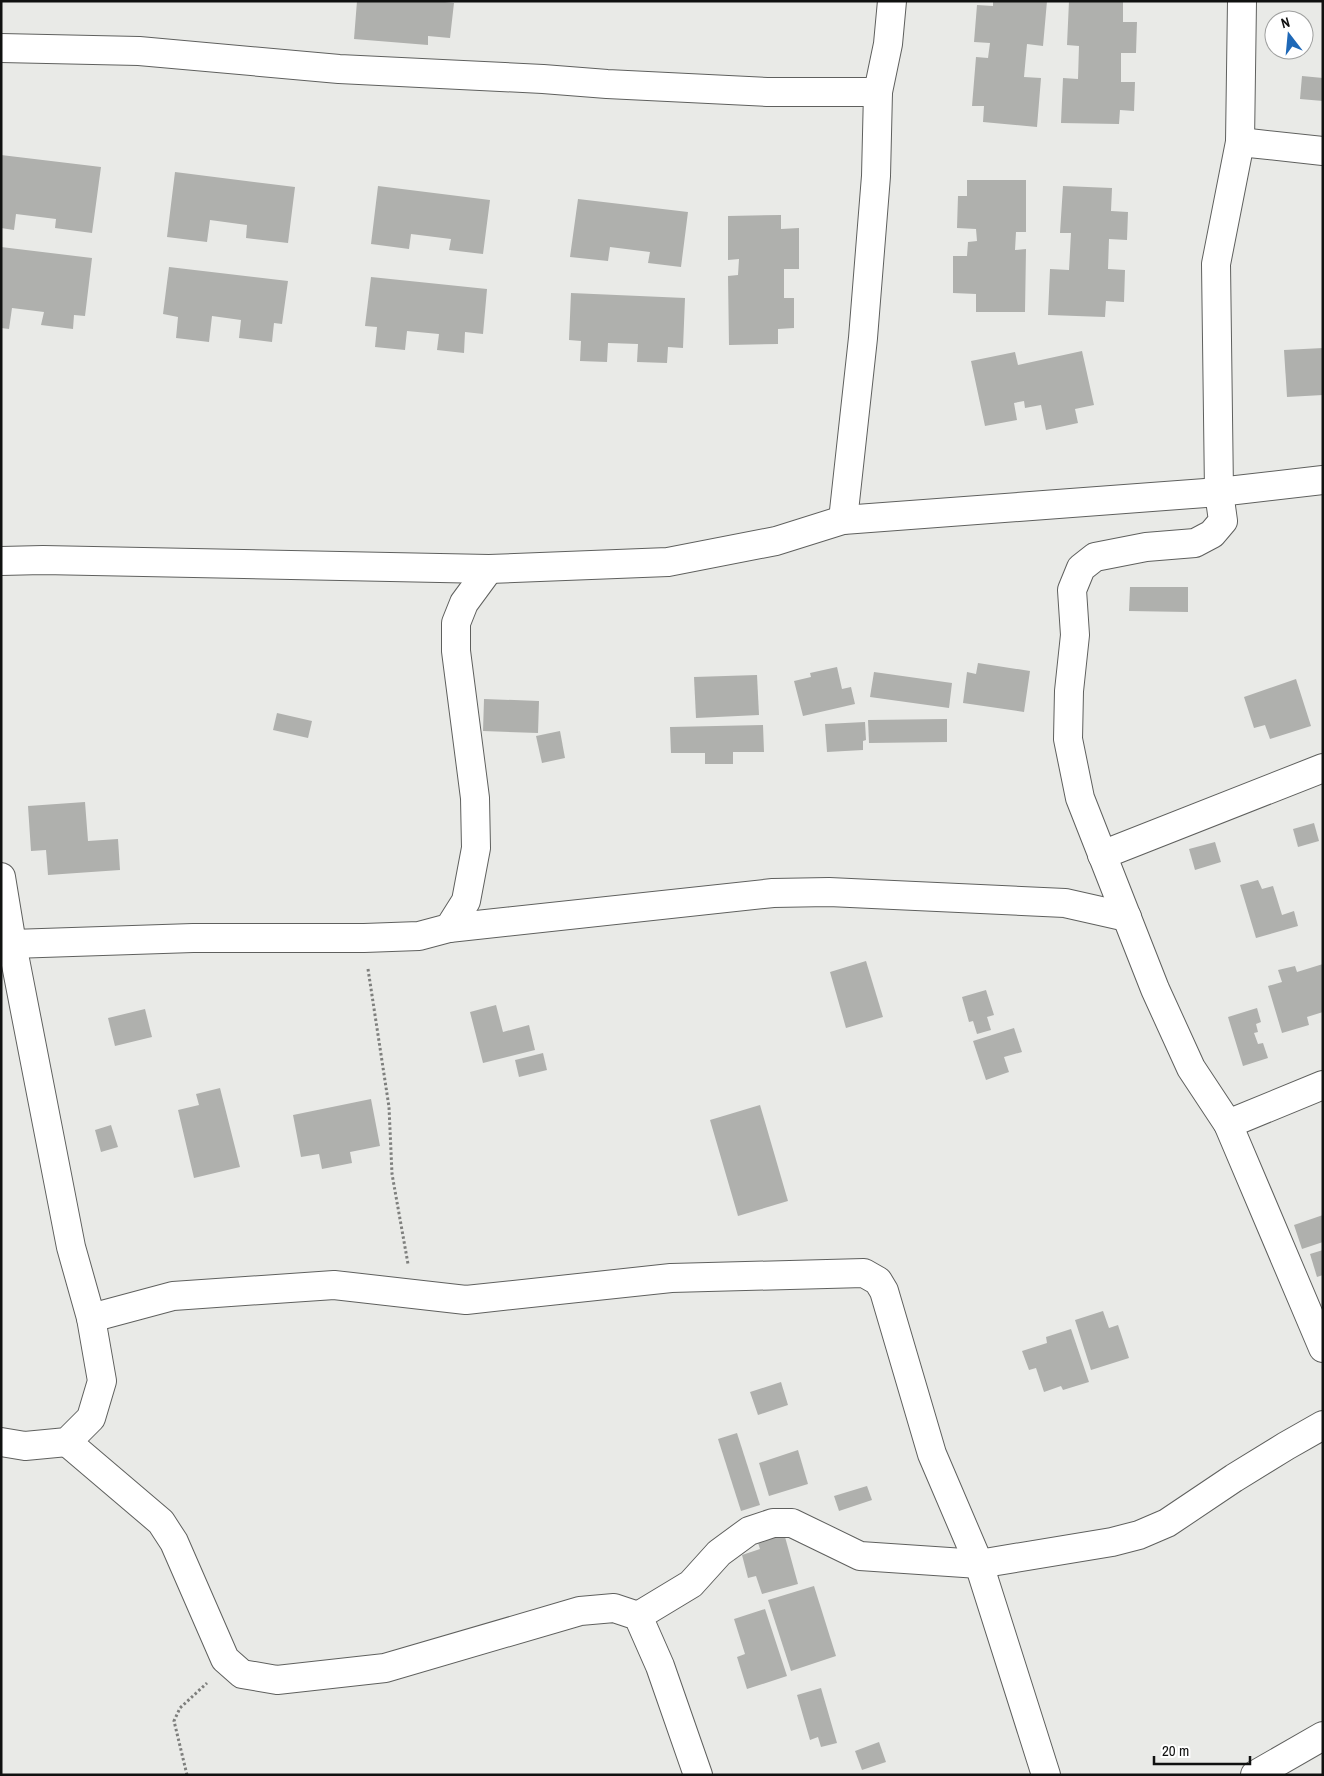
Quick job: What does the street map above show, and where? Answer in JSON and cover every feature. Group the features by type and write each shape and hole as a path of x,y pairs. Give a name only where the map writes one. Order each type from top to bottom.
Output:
{"street":[{"path":"843,520 863,338 876,176 878,92 888,44 892,1"},
{"path":"1242,1 1240,142 1216,264 1219,492 1223,521 1212,534 1195,543 1146,547 1095,557 1081,568 1072,590 1075,635 1068,691 1068,739 1080,798 1155,989 1191,1068 1228,1124 1323,1348"},
{"path":"1,48 139,51 339,69 607,84 767,92 878,92"},
{"path":"1240,142 1323,151"},
{"path":"1,561 43,560 489,569 668,562 776,541 843,520 1219,492 1323,480"},
{"path":"449,928 466,901 476,848 475,798 456,651 456,623 464,603 489,569"},
{"path":"1102,855 1323,768"},
{"path":"1,877 12,944 71,1247 92,1318 102,1381 91,1418 67,1442 25,1446 1,1442"},
{"path":"12,944 194,938 364,938 419,936 449,928 773,893 829,892 1065,903 1127,917"},
{"path":"1228,1124 1323,1085"},
{"path":"92,1318 173,1296 334,1285 466,1300 671,1278 864,1273 878,1281 884,1291 932,1454 980,1564 1046,1775"},
{"path":"638,1616 691,1584 719,1553 749,1531 773,1522 792,1523 860,1556 980,1564 1112,1542 1139,1535 1167,1523 1249,1469 1323,1425"},
{"path":"67,1442 140,1506 162,1522 174,1542 225,1659 242,1674 277,1680 385,1668 580,1611 614,1608 638,1616 660,1666 698,1775"},
{"path":"1254,1775 1323,1736"}],"path":[{"path":"364,938 390,1107 392,1174 412,1294"},
{"path":"187,1775 174,1721 180,1708 209,1681 242,1674"}],"building":[{"path":"357,1 436,1 454,3 450,38 428,36 428,45 354,39"},
{"path":"993,1 1047,1 1043,46 1027,44 1024,77 1041,78 1037,127 983,122 984,106 972,106 976,57 988,58 990,43 974,42 977,5 993,6"},
{"path":"1069,1 1123,1 1123,22 1137,22 1136,53 1121,53 1121,82 1135,82 1134,111 1120,110 1119,124 1061,123 1063,78 1078,79 1079,46 1067,45"},
{"path":"1302,76 1323,78 1323,101 1300,99"},
{"path":"1,155 101,167 92,233 55,228 56,219 16,214 14,230 1,228"},
{"path":"175,172 295,187 288,243 246,238 247,225 210,220 207,242 167,237"},
{"path":"967,180 1026,180 1026,232 1016,232 1015,250 1026,249 1025,312 976,312 976,294 953,293 953,256 967,256 968,242 977,241 976,229 957,228 958,196 967,196"},
{"path":"378,186 490,200 483,254 449,250 451,239 411,234 409,249 371,244"},
{"path":"1063,186 1112,188 1111,211 1128,212 1127,240 1109,239 1108,269 1125,270 1124,302 1106,301 1105,317 1048,315 1050,269 1069,270 1071,233 1060,233"},
{"path":"578,199 688,212 681,267 648,263 650,252 610,247 608,261 570,257"},
{"path":"781,215 781,229 799,228 799,269 784,269 784,298 794,298 794,328 778,329 778,344 729,345 728,276 738,275 739,259 728,260 728,216"},
{"path":"1,247 92,258 85,316 74,315 73,329 41,325 44,312 12,308 9,329 1,328"},
{"path":"169,267 288,281 282,324 274,323 272,342 239,338 241,320 212,316 209,342 176,338 178,317 163,314"},
{"path":"371,277 487,289 483,334 465,332 464,353 437,350 439,334 407,331 405,350 375,347 377,327 365,326"},
{"path":"571,293 685,298 683,348 668,347 667,363 637,362 638,344 608,343 607,362 580,361 581,341 569,340"},
{"path":"1323,348 1323,395 1287,397 1284,350"},
{"path":"1082,351 1094,405 1075,409 1078,423 1046,430 1041,405 1025,408 1024,401 1014,403 1017,420 985,426 971,361 1015,352 1018,365"},
{"path":"1130,587 1188,587 1188,612 1129,611"},
{"path":"978,663 1030,671 1024,712 963,703 967,672 976,674"},
{"path":"837,667 842,689 851,687 855,704 803,716 794,681 811,677 810,673"},
{"path":"874,672 952,683 949,708 870,697"},
{"path":"757,675 759,715 696,718 694,677"},
{"path":"1296,679 1311,726 1270,739 1265,725 1254,728 1244,697"},
{"path":"484,699 539,701 538,733 483,731"},
{"path":"277,713 312,721 308,738 273,730"},
{"path":"947,719 947,742 869,743 868,720"},
{"path":"865,722 866,740 863,741 863,750 827,752 825,724"},
{"path":"763,725 764,752 733,752 733,764 705,764 705,753 671,753 670,727"},
{"path":"560,731 565,758 542,763 536,736"},
{"path":"85,802 88,841 118,839 120,870 48,875 46,850 31,851 28,806"},
{"path":"1314,823 1319,841 1298,847 1293,829"},
{"path":"1215,842 1221,862 1195,870 1189,849"},
{"path":"1258,880 1262,889 1273,886 1282,915 1294,911 1298,926 1256,938 1240,885"},
{"path":"866,961 883,1017 846,1028 830,972"},
{"path":"1323,964 1323,1012 1307,1017 1309,1025 1282,1033 1268,986 1282,982 1278,970 1295,966 1297,972"},
{"path":"986,990 994,1015 987,1017 991,1030 977,1034 973,1021 969,1022 962,997"},
{"path":"496,1005 503,1032 529,1025 535,1050 483,1063 470,1012"},
{"path":"1257,1008 1261,1022 1256,1024 1258,1032 1254,1033 1258,1044 1263,1043 1268,1058 1243,1066 1228,1017"},
{"path":"145,1009 152,1037 115,1046 108,1018"},
{"path":"1014,1028 1022,1052 1004,1057 1009,1072 986,1080 973,1041"},
{"path":"543,1053 547,1070 519,1077 515,1060"},
{"path":"220,1088 240,1167 194,1178 178,1110 199,1105 196,1094"},
{"path":"371,1099 380,1146 350,1152 352,1163 322,1169 319,1154 301,1157 293,1115"},
{"path":"760,1105 788,1201 738,1216 710,1120"},
{"path":"111,1125 118,1147 101,1152 95,1130"},
{"path":"1323,1215 1323,1242 1302,1249 1294,1225"},
{"path":"1323,1250 1323,1275 1317,1277 1310,1254"},
{"path":"1103,1311 1109,1328 1118,1325 1129,1358 1091,1370 1075,1320"},
{"path":"1071,1329 1089,1382 1063,1390 1061,1386 1044,1392 1036,1368 1029,1370 1022,1351 1047,1343 1046,1337"},
{"path":"781,1382 788,1405 758,1415 750,1392"},
{"path":"737,1433 760,1505 741,1511 718,1439"},
{"path":"798,1450 808,1484 769,1496 759,1463"},
{"path":"867,1486 872,1500 839,1511 834,1496"},
{"path":"782,1526 798,1584 762,1594 756,1576 748,1578 742,1555 760,1549 755,1533"},
{"path":"814,1586 836,1656 791,1671 768,1600"},
{"path":"765,1609 787,1676 747,1689 737,1657 745,1654 734,1619"},
{"path":"821,1688 837,1743 821,1747 818,1737 810,1740 797,1695"},
{"path":"879,1742 886,1762 862,1770 855,1751"}]}
